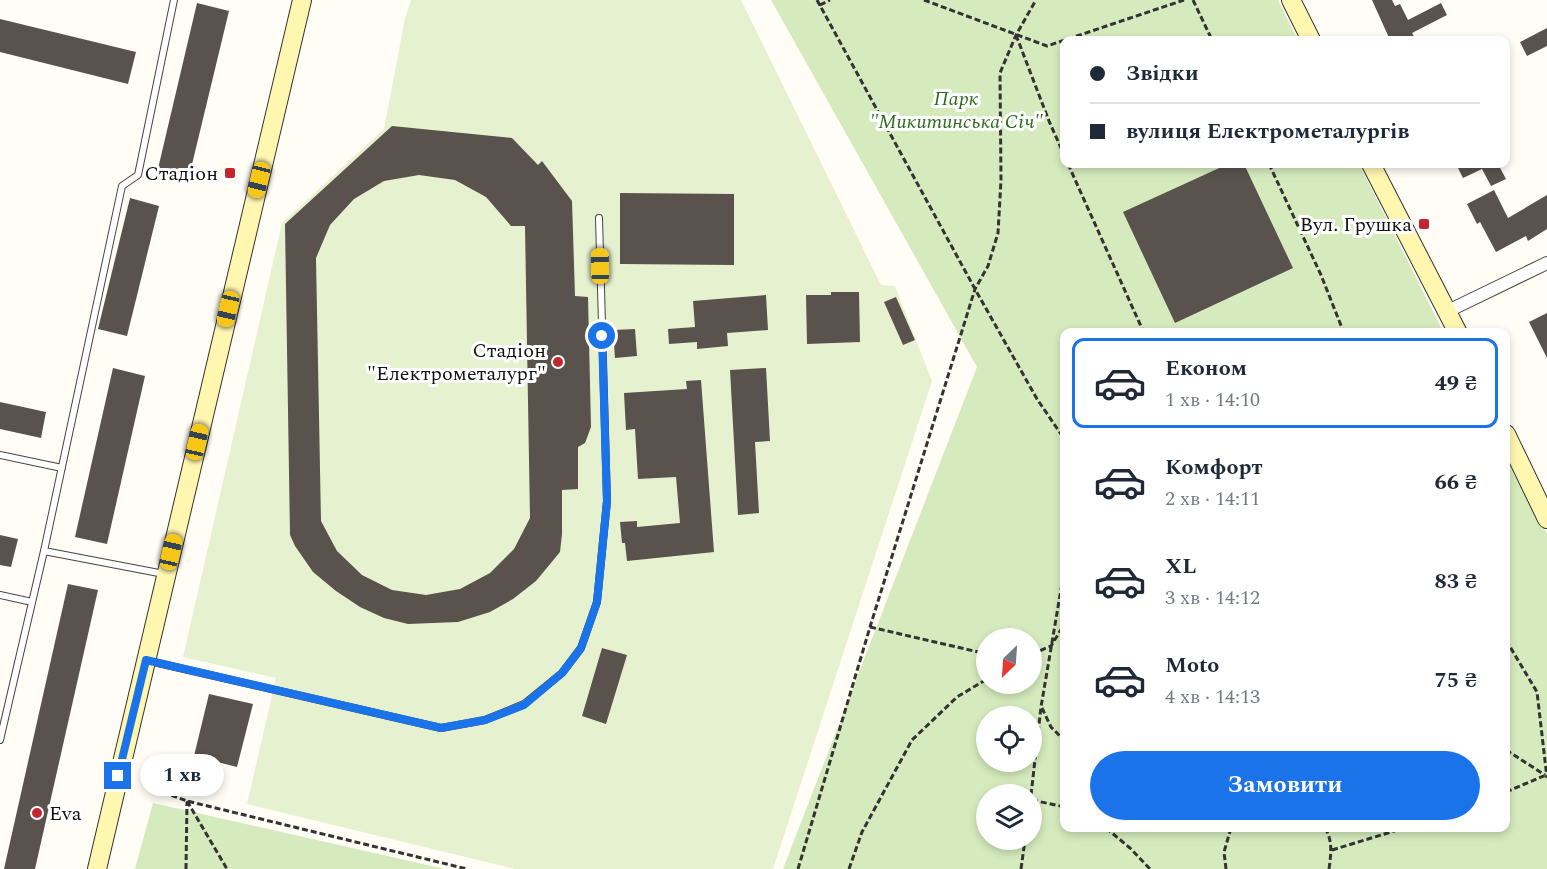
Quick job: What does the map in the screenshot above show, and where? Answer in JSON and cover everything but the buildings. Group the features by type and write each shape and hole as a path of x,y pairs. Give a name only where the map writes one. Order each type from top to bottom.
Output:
{"main road":[{"path":"1291,0 1309,36"},
{"path":"97,869 298,1"},
{"path":"1373,168 1456,328"},
{"path":"1510,442 1547,519"}],"street":[{"path":"1448,311 1547,263"}],"lane":[{"path":"0,740 44,551 122,186 138,175 174,0"},
{"path":"146,660 441,728 485,720 524,705 562,673 581,648 597,602 607,501 599,218"},
{"path":"0,455 62,468"},
{"path":"44,551 166,574"},
{"path":"0,595 32,602"}],"path":[{"path":"817,0 975,289 1037,399 1060,433"},
{"path":"820,5 830,0"},
{"path":"924,0 1047,46 1060,42"},
{"path":"798,869 975,289 988,266 998,233 1000,73 1016,35 1036,0"},
{"path":"1077,36 1184,0"},
{"path":"1193,0 1210,36"},
{"path":"1016,35 1060,146"},
{"path":"1070,168 1142,328"},
{"path":"1271,168 1321,275 1342,328"},
{"path":"1041,706 1060,595"},
{"path":"870,627 976,651"},
{"path":"1042,650 1051,646 1060,631"},
{"path":"1510,647 1537,692 1547,776"},
{"path":"849,869 862,832 912,740 957,697 976,686"},
{"path":"1042,709 1052,727 1060,736"},
{"path":"1510,753 1547,776"},
{"path":"1510,790 1547,776"},
{"path":"146,786 187,801 467,869"},
{"path":"186,869 187,801"},
{"path":"187,801 227,869"},
{"path":"1042,802 1060,806"},
{"path":"1111,832 1150,869"},
{"path":"1226,869 1224,852 1229,832"},
{"path":"1327,832 1332,850 1329,869"},
{"path":"1332,850 1391,832"},
{"path":"1021,869 1024,850"}],"green space":[{"path":"411,0 741,0 881,285 895,286 932,381 773,869 515,869 247,804 276,678 183,657 282,223 384,129 405,18"},
{"name":"Парк \"Микитинська Січ\"","path":"771,0 1278,0 1296,36 1060,36 1060,168 1361,168 1441,328 1060,328 1060,832 1510,832 1510,463 1547,534 1547,869 783,869 977,367"},
{"path":"153,803 445,869 135,869"}],"place":[{"name":"Стадіон","path":"230,173"},
{"name":"Вул. Грушка","path":"1424,224"},
{"name":"Стадіон \"Електрометалург\"","path":"558,362"},
{"name":"Eva","path":"37,813"}],"route":[{"path":"118,776 146,660 441,728 485,720 524,705 562,673 581,648 597,602 607,501 602,336"}]}
